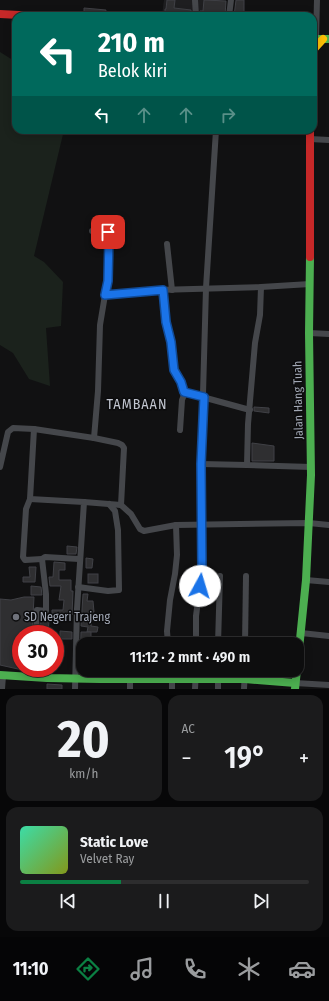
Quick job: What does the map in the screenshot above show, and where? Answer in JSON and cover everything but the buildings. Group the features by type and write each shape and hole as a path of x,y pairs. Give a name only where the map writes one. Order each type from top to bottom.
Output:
{"street":[{"path":"195,0 196,12"},
{"path":"230,12 231,0"},
{"path":"317,0 320,39"},
{"path":"0,14 12,15"},
{"path":"196,637 196,616 202,572 201,464 206,288 216,134"},
{"name":"Jalan Hang Tuah","path":"301,637 309,524 310,467 308,333 310,284 310,134"},
{"path":"310,139 329,140"},
{"path":"92,230 105,231 108,232 109,235 108,281 100,326 98,391 94,438"},
{"path":"167,244 172,290"},
{"path":"105,295 163,290 310,284"},
{"path":"247,465 247,445 255,343 260,315 261,287"},
{"path":"163,290 166,322 171,342 174,370 181,382 184,392 180,430"},
{"path":"308,333 329,334"},
{"path":"184,392 250,410"},
{"path":"0,467 9,430 13,428 94,438 118,443 124,448 121,505"},
{"path":"34,430 30,499 26,509 23,557 25,560 42,559 45,557 79,559"},
{"path":"201,464 310,467"},
{"path":"30,499 121,505 131,514 140,529 144,531 176,525 329,525"},
{"path":"75,689 79,559 84,502"},
{"path":"78,587 108,591 119,590 118,530 115,511 109,504"},
{"path":"167,637 170,600 177,555 176,525"},
{"path":"36,625 37,610 46,611 46,594 42,559"},
{"path":"218,637 220,576"},
{"path":"245,637 246,576"},
{"path":"306,580 329,582"},
{"path":"301,633 329,636"},
{"path":"2,689 2,676 35,678 170,680 219,679 245,680 295,686 329,685"},
{"path":"170,677 172,689"},
{"path":"130,679 130,689"},
{"path":"218,689 219,679"},
{"path":"195,689 196,680"},
{"path":"244,689 245,680"}],"shaded area":[{"path":"164,0 220,0 218,12 162,12"},
{"path":"0,52 12,60 12,134 63,134 34,256 44,262 63,282 61,326 46,328 50,386 29,379 13,353 0,345"}],"traffic: fast":[{"path":"317,39 329,39"},
{"path":"300,637 306,580 311,475 309,333 310,257"},
{"path":"0,675 100,679 245,679 295,683"},
{"path":"295,689 296,677"}],"traffic: slow":[{"path":"317,46 323,39"}],"traffic: jam":[{"path":"0,14 12,15"},
{"path":"310,134 310,257"}],"place":[{"name":"SD Negeri Trajeng","path":"16,617"}],"district":[{"name":"TAMBAAN","path":"137,404"}],"route":[{"path":"108,232 108,281 105,295 163,290 166,322 171,342 174,370 181,382 184,392 204,397 201,464 202,572 200,586"}]}
